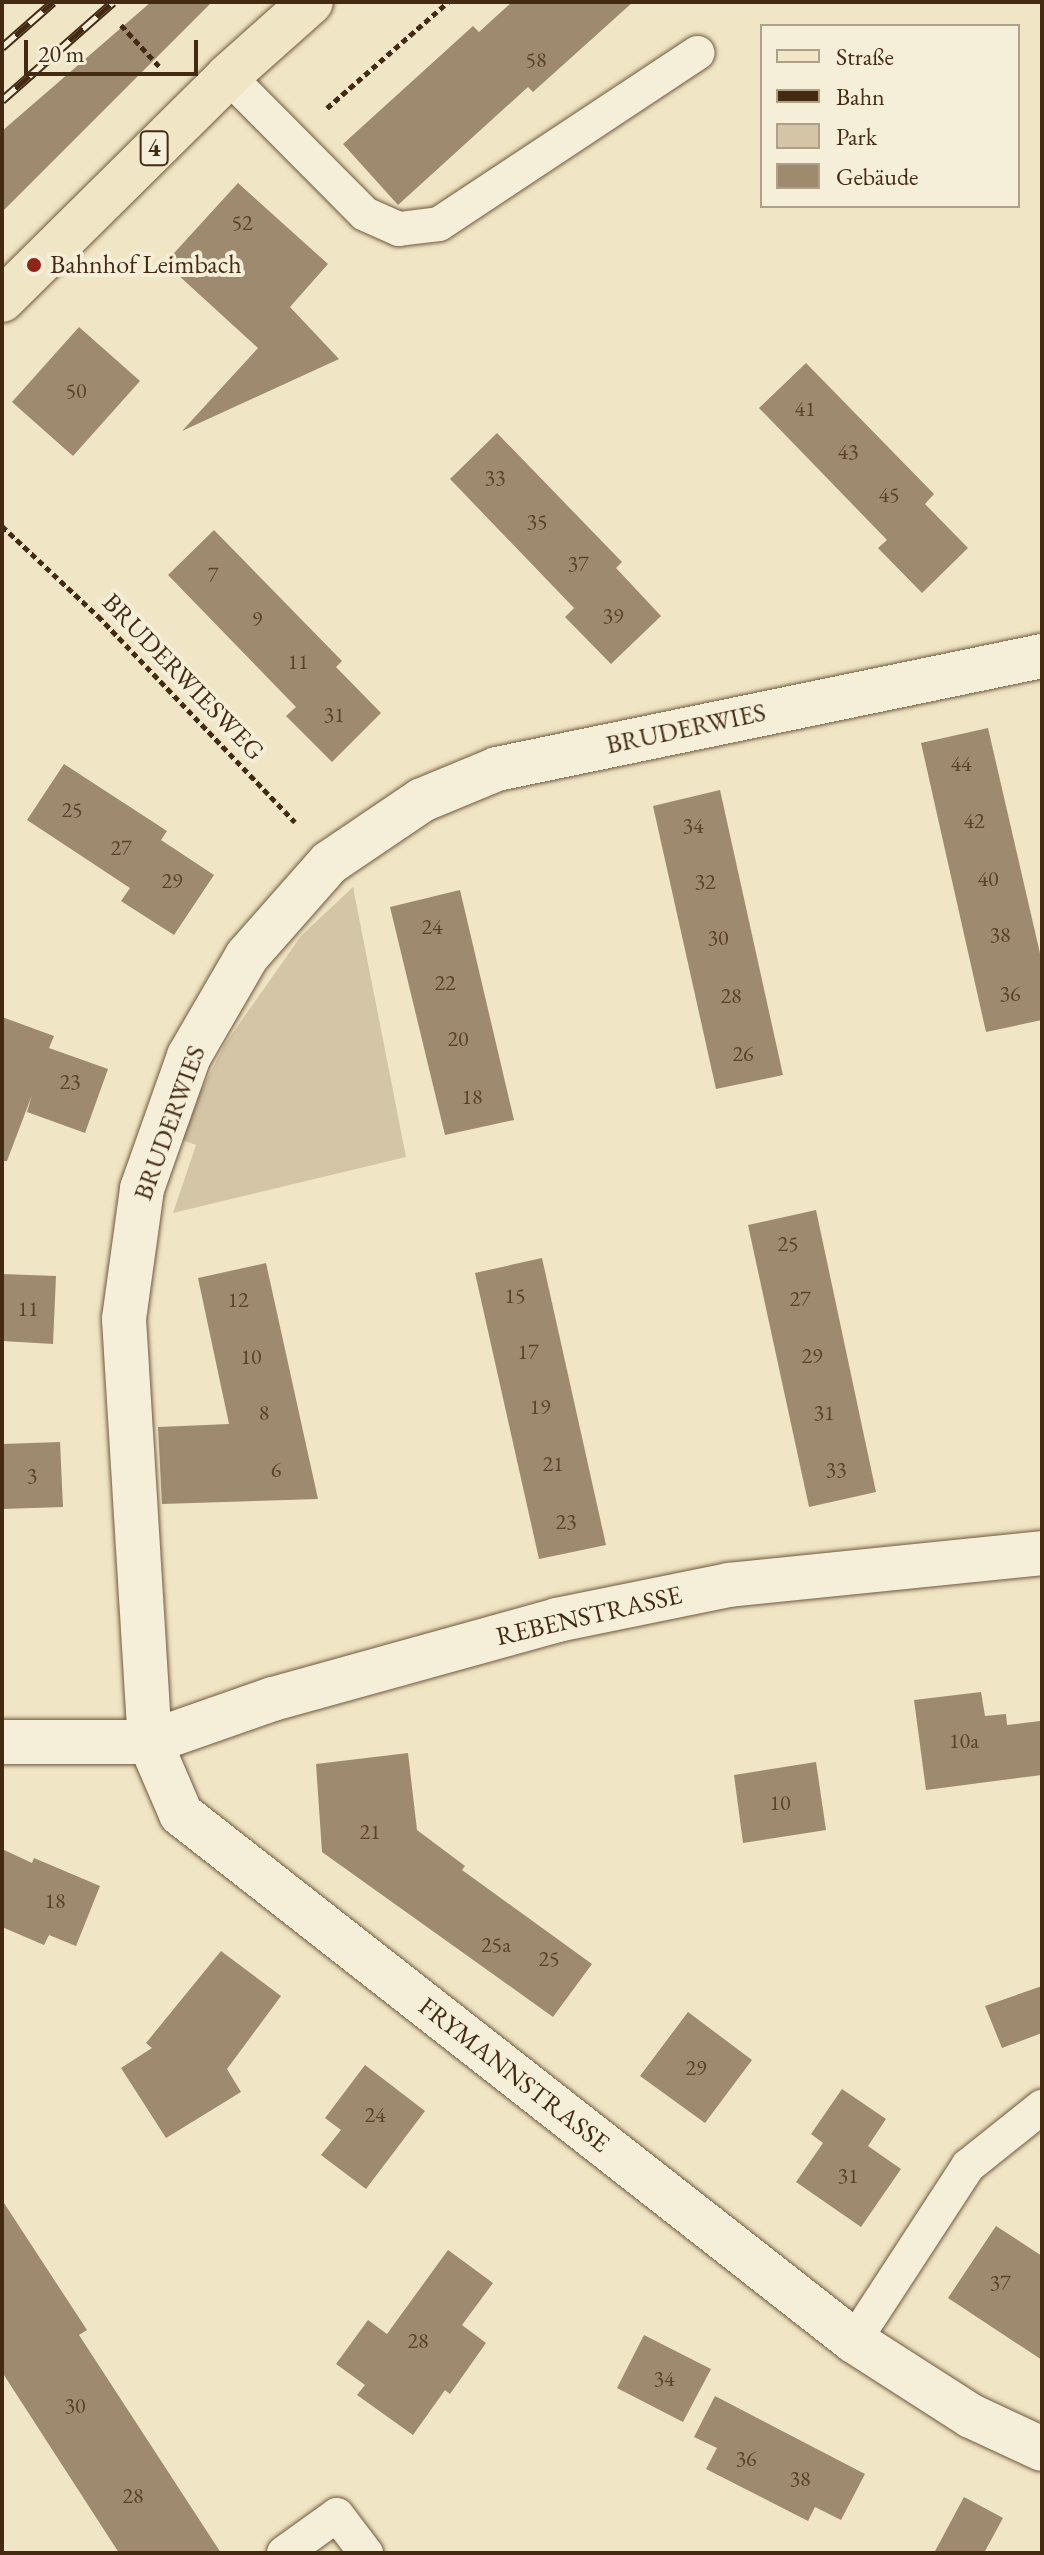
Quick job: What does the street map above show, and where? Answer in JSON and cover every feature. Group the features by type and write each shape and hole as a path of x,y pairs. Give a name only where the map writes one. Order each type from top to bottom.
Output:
{"main road":[{"name":"4","path":"2,300 228,76 311,2"}],"street":[{"name":"BRUDERWIES","path":"150,1742 124,1319 142,1189 189,1056 247,956 329,863 422,800 497,769 1042,656"},
{"name":"REBENSTRASSE","path":"150,1742 273,1699 557,1620 729,1585 1042,1553"},
{"path":"2,1742 150,1742"},
{"name":"FRYMANNSTRASSE","path":"150,1742 181,1814 854,2341 971,2416 1042,2449"}],"lane":[{"path":"228,76 365,214 399,229 439,224 697,53"},
{"path":"854,2341 968,2166 1042,2107"},
{"path":"284,2553 337,2515 366,2553"}],"path":[{"path":"320,114 448,2"},
{"path":"121,25 159,66"},
{"name":"BRUDERWIESWEG","path":"2,526 98,616 287,813 329,863"}],"green space":[{"path":"353,887 406,1157 173,1213 196,1145 182,1140 193,1106 225,1044 301,936"}],"building":[{"path":"151,2 212,2 2,212 2,131"},
{"path":"512,2 633,2 533,92 528,87 398,205 343,144 473,26 479,32"},
{"path":"238,183 328,264 290,307 339,359 182,431 258,348 165,263"},
{"path":"79,327 140,381 73,456 12,402"},
{"path":"806,363 934,494 925,504 968,548 922,593 878,548 887,540 759,408"},
{"path":"497,433 622,562 616,568 661,616 611,664 565,617 574,608 450,479"},
{"path":"214,530 342,661 336,667 381,713 332,762 286,716 296,707 168,575"},
{"path":"988,728 1042,962 1042,1020 986,1032 921,743"},
{"path":"64,764 167,831 161,840 214,875 174,935 121,901 130,888 27,820"},
{"path":"720,790 783,1075 716,1089 653,806"},
{"path":"460,890 514,1120 445,1135 390,907"},
{"path":"2,1017 54,1036 49,1048 108,1069 85,1133 27,1112 32,1095 7,1161 2,1161"},
{"path":"816,1210 876,1492 809,1507 748,1225"},
{"path":"542,1258 606,1545 539,1559 475,1273"},
{"path":"266,1263 318,1499 162,1504 158,1427 229,1424 198,1278"},
{"path":"2,1274 56,1276 53,1344 2,1341"},
{"path":"60,1442 63,1507 2,1509 2,1444"},
{"path":"981,1692 985,1716 1006,1714 1007,1725 1040,1721 1042,1775 926,1790 914,1700"},
{"path":"408,1753 417,1830 465,1866 462,1870 592,1964 553,2017 322,1852 316,1764"},
{"path":"816,1762 826,1830 743,1843 734,1775"},
{"path":"2,1849 32,1863 34,1858 100,1886 76,1946 49,1935 44,1945 2,1927"},
{"path":"221,1951 281,1996 227,2069 241,2092 166,2138 121,2068 152,2048 146,2043"},
{"path":"1042,1986 1042,2033 1002,2048 985,2006"},
{"path":"688,2012 752,2060 705,2123 640,2076"},
{"path":"365,2065 425,2111 366,2189 321,2155 341,2130 325,2118"},
{"path":"842,2089 886,2119 868,2146 901,2169 861,2227 796,2182 823,2143 811,2134"},
{"path":"2,2200 87,2330 79,2335 221,2553 119,2553 2,2372"},
{"path":"996,2226 1042,2256 1042,2360 948,2298"},
{"path":"448,2250 493,2283 462,2325 486,2343 450,2394 445,2390 413,2435 357,2395 365,2385 336,2364 368,2320 387,2334"},
{"path":"644,2335 711,2369 683,2422 617,2388"},
{"path":"715,2396 865,2474 841,2520 815,2507 808,2521 706,2469 717,2448 694,2437"},
{"path":"964,2497 1003,2518 984,2553 934,2553"}],"railway":[{"path":"2,47 53,2"},
{"path":"2,100 113,2"}],"place":[{"name":"Bahnhof Leimbach","path":"34,265"}]}
